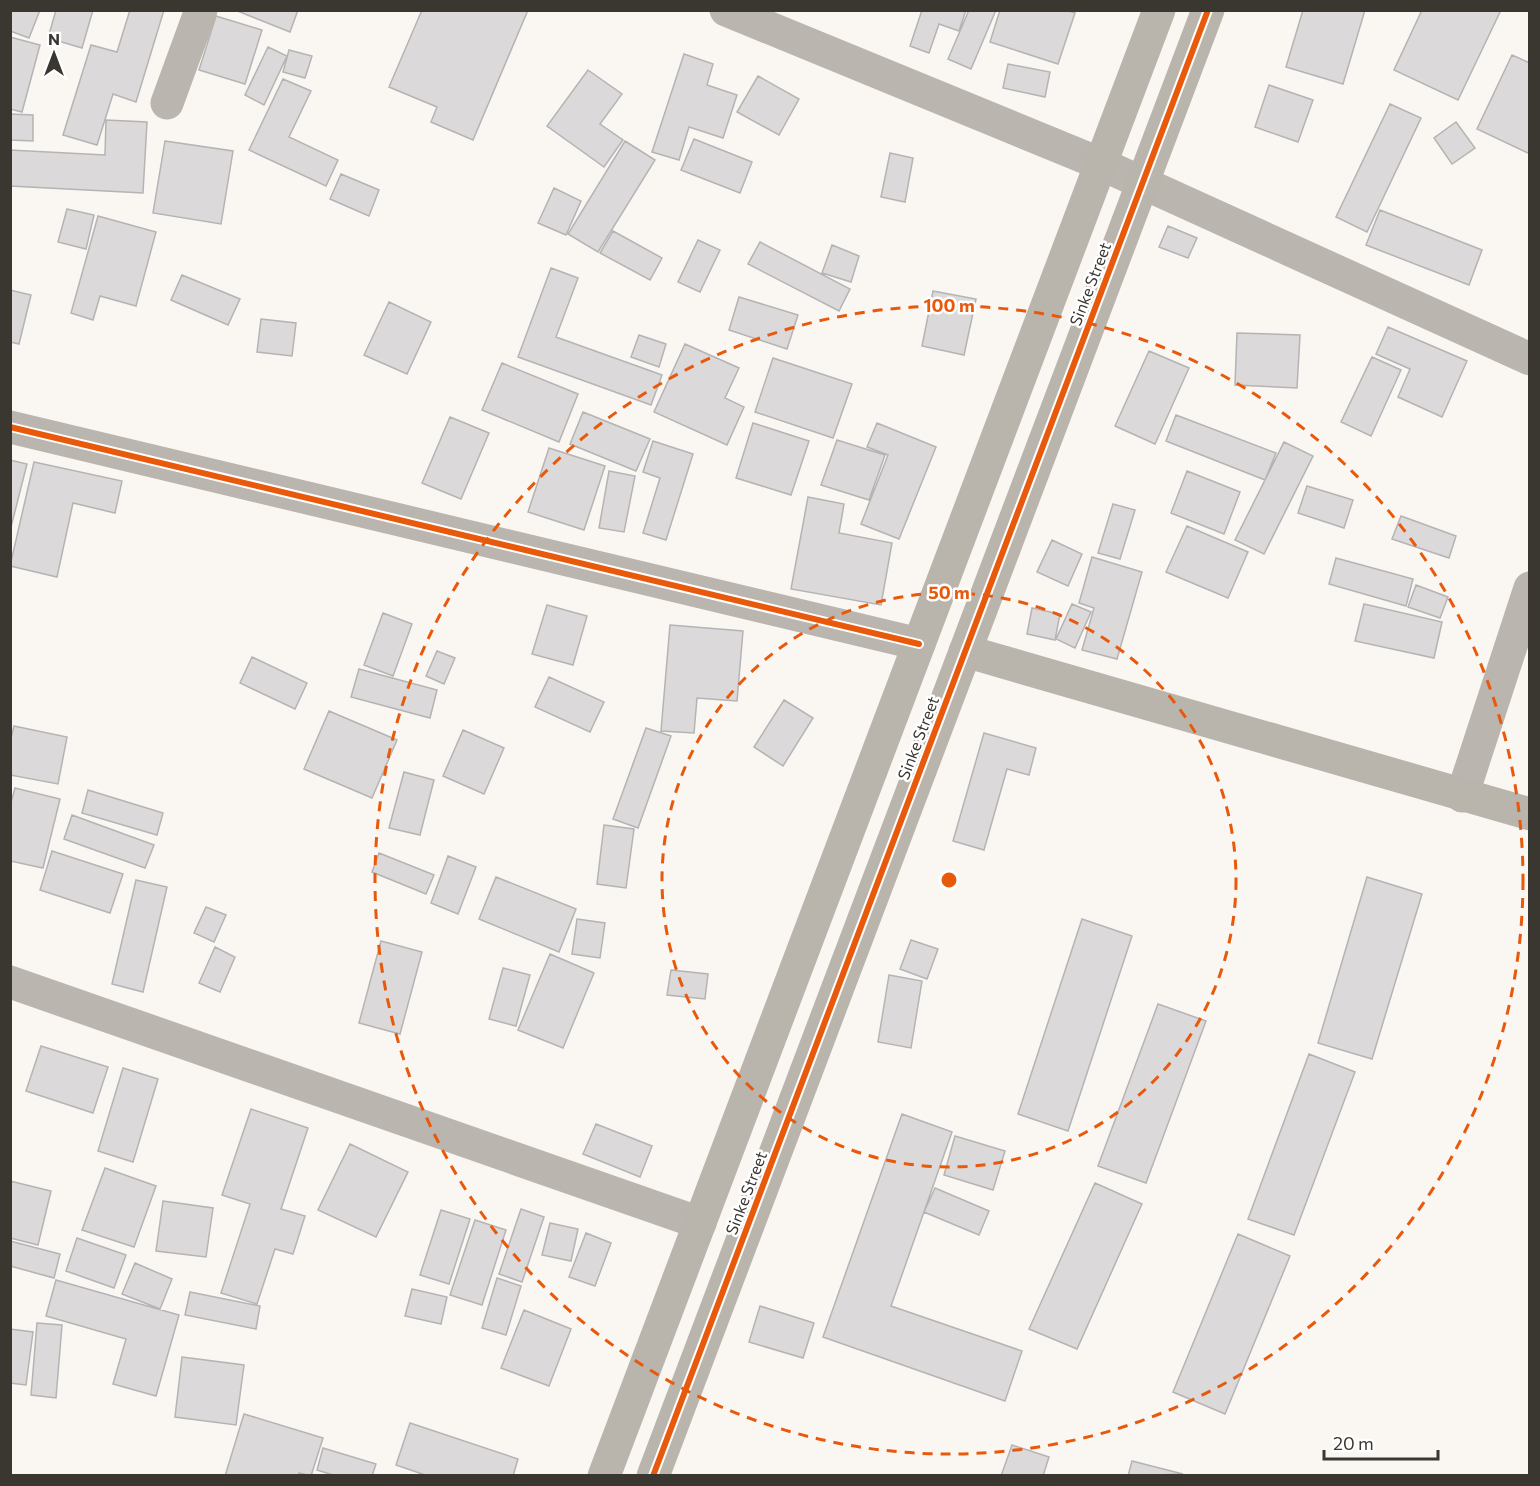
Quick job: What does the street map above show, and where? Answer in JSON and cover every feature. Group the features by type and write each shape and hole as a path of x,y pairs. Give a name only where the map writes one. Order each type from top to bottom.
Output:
{"street":[{"path":"167,103 201,10"},
{"path":"726,10 1101,164 1530,358"},
{"name":"Sinke Street","path":"604,1476 1159,10"},
{"name":"Sinke Street","path":"653,1476 1208,10"},
{"path":"10,427 919,645"},
{"path":"1462,796 1530,588"},
{"path":"966,651 1530,814"},
{"path":"10,982 700,1222"}],"building":[{"path":"10,10 40,10 29,38 10,31"},
{"path":"56,10 93,10 82,48 48,38"},
{"path":"130,10 164,10 136,102 113,94 97,145 63,135 91,45 117,52"},
{"path":"235,10 298,10 290,32"},
{"path":"422,10 528,10 473,140 431,122 437,107 389,87"},
{"path":"922,10 966,10 959,31 939,24 929,53 910,46"},
{"path":"969,10 996,10 971,69 948,59"},
{"path":"1000,10 1066,10 1075,13 1058,64 990,42"},
{"path":"1303,10 1365,10 1343,84 1286,67"},
{"path":"1422,10 1501,10 1458,100 1394,70"},
{"path":"216,16 262,30 245,84 199,70"},
{"path":"10,37 40,45 22,112 10,109"},
{"path":"268,47 287,56 264,105 245,95"},
{"path":"289,50 312,56 305,78 283,72"},
{"path":"684,54 713,64 707,85 737,95 723,138 689,127 679,160 652,152"},
{"path":"1512,55 1530,63 1530,154 1477,129"},
{"path":"1008,64 1050,72 1045,97 1003,88"},
{"path":"588,70 622,94 600,124 623,140 604,167 547,126"},
{"path":"758,76 799,99 779,135 737,112"},
{"path":"283,79 311,91 289,137 338,160 326,186 249,150"},
{"path":"1269,85 1313,100 1298,142 1255,127"},
{"path":"1390,104 1421,118 1367,232 1336,217"},
{"path":"10,114 33,115 33,141 10,140"},
{"path":"106,120 147,122 143,193 10,186 10,150 105,155"},
{"path":"1456,122 1475,148 1452,164 1434,138"},
{"path":"694,139 752,162 740,193 681,170"},
{"path":"165,141 233,151 221,224 153,213"},
{"path":"625,141 655,160 598,252 568,234"},
{"path":"890,153 913,158 905,202 881,197"},
{"path":"341,174 379,190 369,216 330,199"},
{"path":"554,188 581,201 566,235 538,223"},
{"path":"67,209 94,215 86,249 58,242"},
{"path":"1380,210 1482,250 1469,285 1366,245"},
{"path":"98,216 156,232 136,306 100,296 93,320 71,313"},
{"path":"1168,226 1197,238 1188,258 1159,247"},
{"path":"613,231 662,258 650,280 600,253"},
{"path":"698,240 720,250 700,292 678,282"},
{"path":"760,242 850,289 839,311 748,264"},
{"path":"832,245 859,256 851,282 822,273"},
{"path":"551,268 578,278 556,337 662,375 651,405 518,357"},
{"path":"182,275 240,299 228,325 171,300"},
{"path":"10,290 31,295 19,344 10,342"},
{"path":"933,291 976,299 964,355 922,346"},
{"path":"739,297 798,315 787,349 729,330"},
{"path":"389,302 431,322 407,374 364,355"},
{"path":"261,319 296,323 292,356 257,352"},
{"path":"1388,327 1467,361 1442,417 1398,397 1410,369 1376,354"},
{"path":"1237,333 1300,335 1297,388 1235,385"},
{"path":"639,335 666,344 659,367 631,357"},
{"path":"685,344 739,368 725,398 744,407 727,445 654,412"},
{"path":"1149,351 1189,368 1155,444 1115,426"},
{"path":"1372,357 1401,370 1371,436 1341,422"},
{"path":"773,358 852,384 833,438 755,412"},
{"path":"502,363 578,394 559,442 482,410"},
{"path":"583,412 650,439 636,471 570,444"},
{"path":"1176,415 1276,453 1265,480 1166,441"},
{"path":"450,417 489,433 461,499 422,483"},
{"path":"753,423 809,441 791,495 736,478"},
{"path":"877,423 936,447 899,539 861,524 888,455 867,447"},
{"path":"837,440 885,455 869,500 821,485"},
{"path":"653,441 693,454 666,540 643,533 660,478 643,472"},
{"path":"1284,442 1313,456 1264,554 1235,540"},
{"path":"549,448 605,466 584,530 528,512"},
{"path":"10,460 27,464 10,531"},
{"path":"34,462 122,481 115,513 73,503 57,577 10,566"},
{"path":"609,471 635,476 624,532 599,528"},
{"path":"1187,471 1240,492 1224,534 1171,513"},
{"path":"1307,486 1353,500 1344,528 1298,513"},
{"path":"808,497 844,504 839,533 892,543 881,605 791,589"},
{"path":"1113,504 1135,510 1120,559 1098,553"},
{"path":"1401,516 1456,536 1449,558 1392,539"},
{"path":"1187,526 1248,552 1228,598 1166,572"},
{"path":"1052,540 1082,554 1068,586 1037,572"},
{"path":"1092,557 1142,572 1117,659 1082,650 1094,608 1079,603"},
{"path":"1336,558 1413,579 1406,606 1329,584"},
{"path":"1416,585 1448,597 1440,618 1408,607"},
{"path":"1072,604 1091,612 1075,648 1056,639"},
{"path":"1364,604 1442,622 1434,658 1355,641"},
{"path":"547,605 587,616 573,665 532,654"},
{"path":"1032,608 1060,614 1055,640 1027,634"},
{"path":"383,613 412,624 393,676 364,665"},
{"path":"670,625 743,631 737,701 697,698 694,733 661,731"},
{"path":"437,651 455,658 444,684 426,676"},
{"path":"252,657 307,683 295,709 240,683"},
{"path":"359,669 437,690 430,718 351,697"},
{"path":"549,677 604,702 590,732 535,707"},
{"path":"784,700 813,718 783,766 754,747"},
{"path":"329,711 397,740 372,798 304,769"},
{"path":"14,726 67,737 58,784 10,775 10,742"},
{"path":"646,728 671,736 638,828 613,819"},
{"path":"463,730 504,748 484,794 443,776"},
{"path":"984,733 1036,748 1029,775 1007,769 984,850 953,841"},
{"path":"404,772 434,780 420,835 389,828"},
{"path":"15,788 60,799 43,868 10,861 10,806"},
{"path":"88,790 163,813 157,835 82,813"},
{"path":"72,815 154,845 145,868 64,839"},
{"path":"604,825 634,829 626,888 597,884"},
{"path":"52,851 123,874 110,913 40,890"},
{"path":"379,853 434,875 426,894 372,872"},
{"path":"448,856 476,867 458,914 431,903"},
{"path":"496,877 576,909 559,952 479,919"},
{"path":"1367,877 1422,894 1372,1059 1318,1043"},
{"path":"136,880 167,887 143,992 112,984"},
{"path":"206,907 226,915 214,942 194,933"},
{"path":"577,919 605,923 600,958 572,954"},
{"path":"1082,919 1132,936 1068,1131 1018,1114"},
{"path":"911,940 938,949 927,979 900,969"},
{"path":"381,941 422,952 400,1034 359,1023"},
{"path":"215,947 235,957 220,992 199,983"},
{"path":"550,954 594,973 563,1048 518,1030"},
{"path":"503,968 530,975 516,1026 489,1019"},
{"path":"671,970 708,974 705,999 667,995"},
{"path":"889,975 922,981 911,1048 878,1042"},
{"path":"1158,1004 1206,1021 1146,1183 1098,1166"},
{"path":"41,1046 108,1067 93,1113 26,1091"},
{"path":"1309,1054 1355,1072 1294,1235 1248,1219"},
{"path":"123,1068 158,1079 133,1162 98,1151"},
{"path":"251,1109 308,1128 281,1209 305,1216 293,1254 275,1249 257,1304 221,1293 250,1204 222,1195"},
{"path":"902,1114 952,1132 891,1306 1022,1351 1005,1401 823,1337"},
{"path":"596,1124 652,1146 640,1177 583,1154"},
{"path":"955,1136 1005,1151 993,1190 944,1175"},
{"path":"350,1144 408,1172 376,1237 318,1210"},
{"path":"105,1168 156,1186 134,1247 82,1230"},
{"path":"10,1181 51,1191 38,1245 10,1238"},
{"path":"1095,1183 1142,1204 1077,1349 1029,1329"},
{"path":"935,1188 989,1211 979,1235 924,1212"},
{"path":"163,1201 213,1208 206,1257 156,1251"},
{"path":"521,1209 544,1217 522,1282 499,1274"},
{"path":"441,1210 470,1219 449,1284 420,1275"},
{"path":"475,1220 506,1230 482,1305 450,1295"},
{"path":"550,1223 578,1229 571,1261 542,1255"},
{"path":"586,1233 611,1243 595,1286 569,1277"},
{"path":"1238,1234 1290,1256 1225,1414 1173,1392"},
{"path":"77,1238 126,1255 114,1288 66,1271"},
{"path":"10,1241 60,1254 54,1278 10,1266"},
{"path":"135,1263 172,1279 160,1309 122,1294"},
{"path":"497,1278 521,1286 506,1335 482,1328"},
{"path":"56,1280 179,1315 156,1396 113,1384 126,1339 46,1316"},
{"path":"412,1289 447,1297 441,1324 405,1316"},
{"path":"190,1292 260,1306 256,1329 185,1315"},
{"path":"760,1306 814,1323 803,1358 749,1342"},
{"path":"524,1310 571,1329 549,1386 501,1368"},
{"path":"37,1323 62,1325 56,1398 31,1395"},
{"path":"10,1329 33,1332 26,1385 10,1383"},
{"path":"182,1357 244,1365 236,1425 175,1417"},
{"path":"244,1414 323,1438 311,1476 299,1473 298,1476 225,1476"},
{"path":"410,1423 518,1459 513,1476 428,1476 396,1465"},
{"path":"1012,1445 1049,1457 1043,1476 1001,1476"},
{"path":"323,1448 376,1464 372,1476 336,1476 317,1470"},
{"path":"1132,1461 1183,1474 1128,1476"}],"cycle path":[{"path":"653,1476 1208,10"},
{"path":"10,427 919,644"}]}
